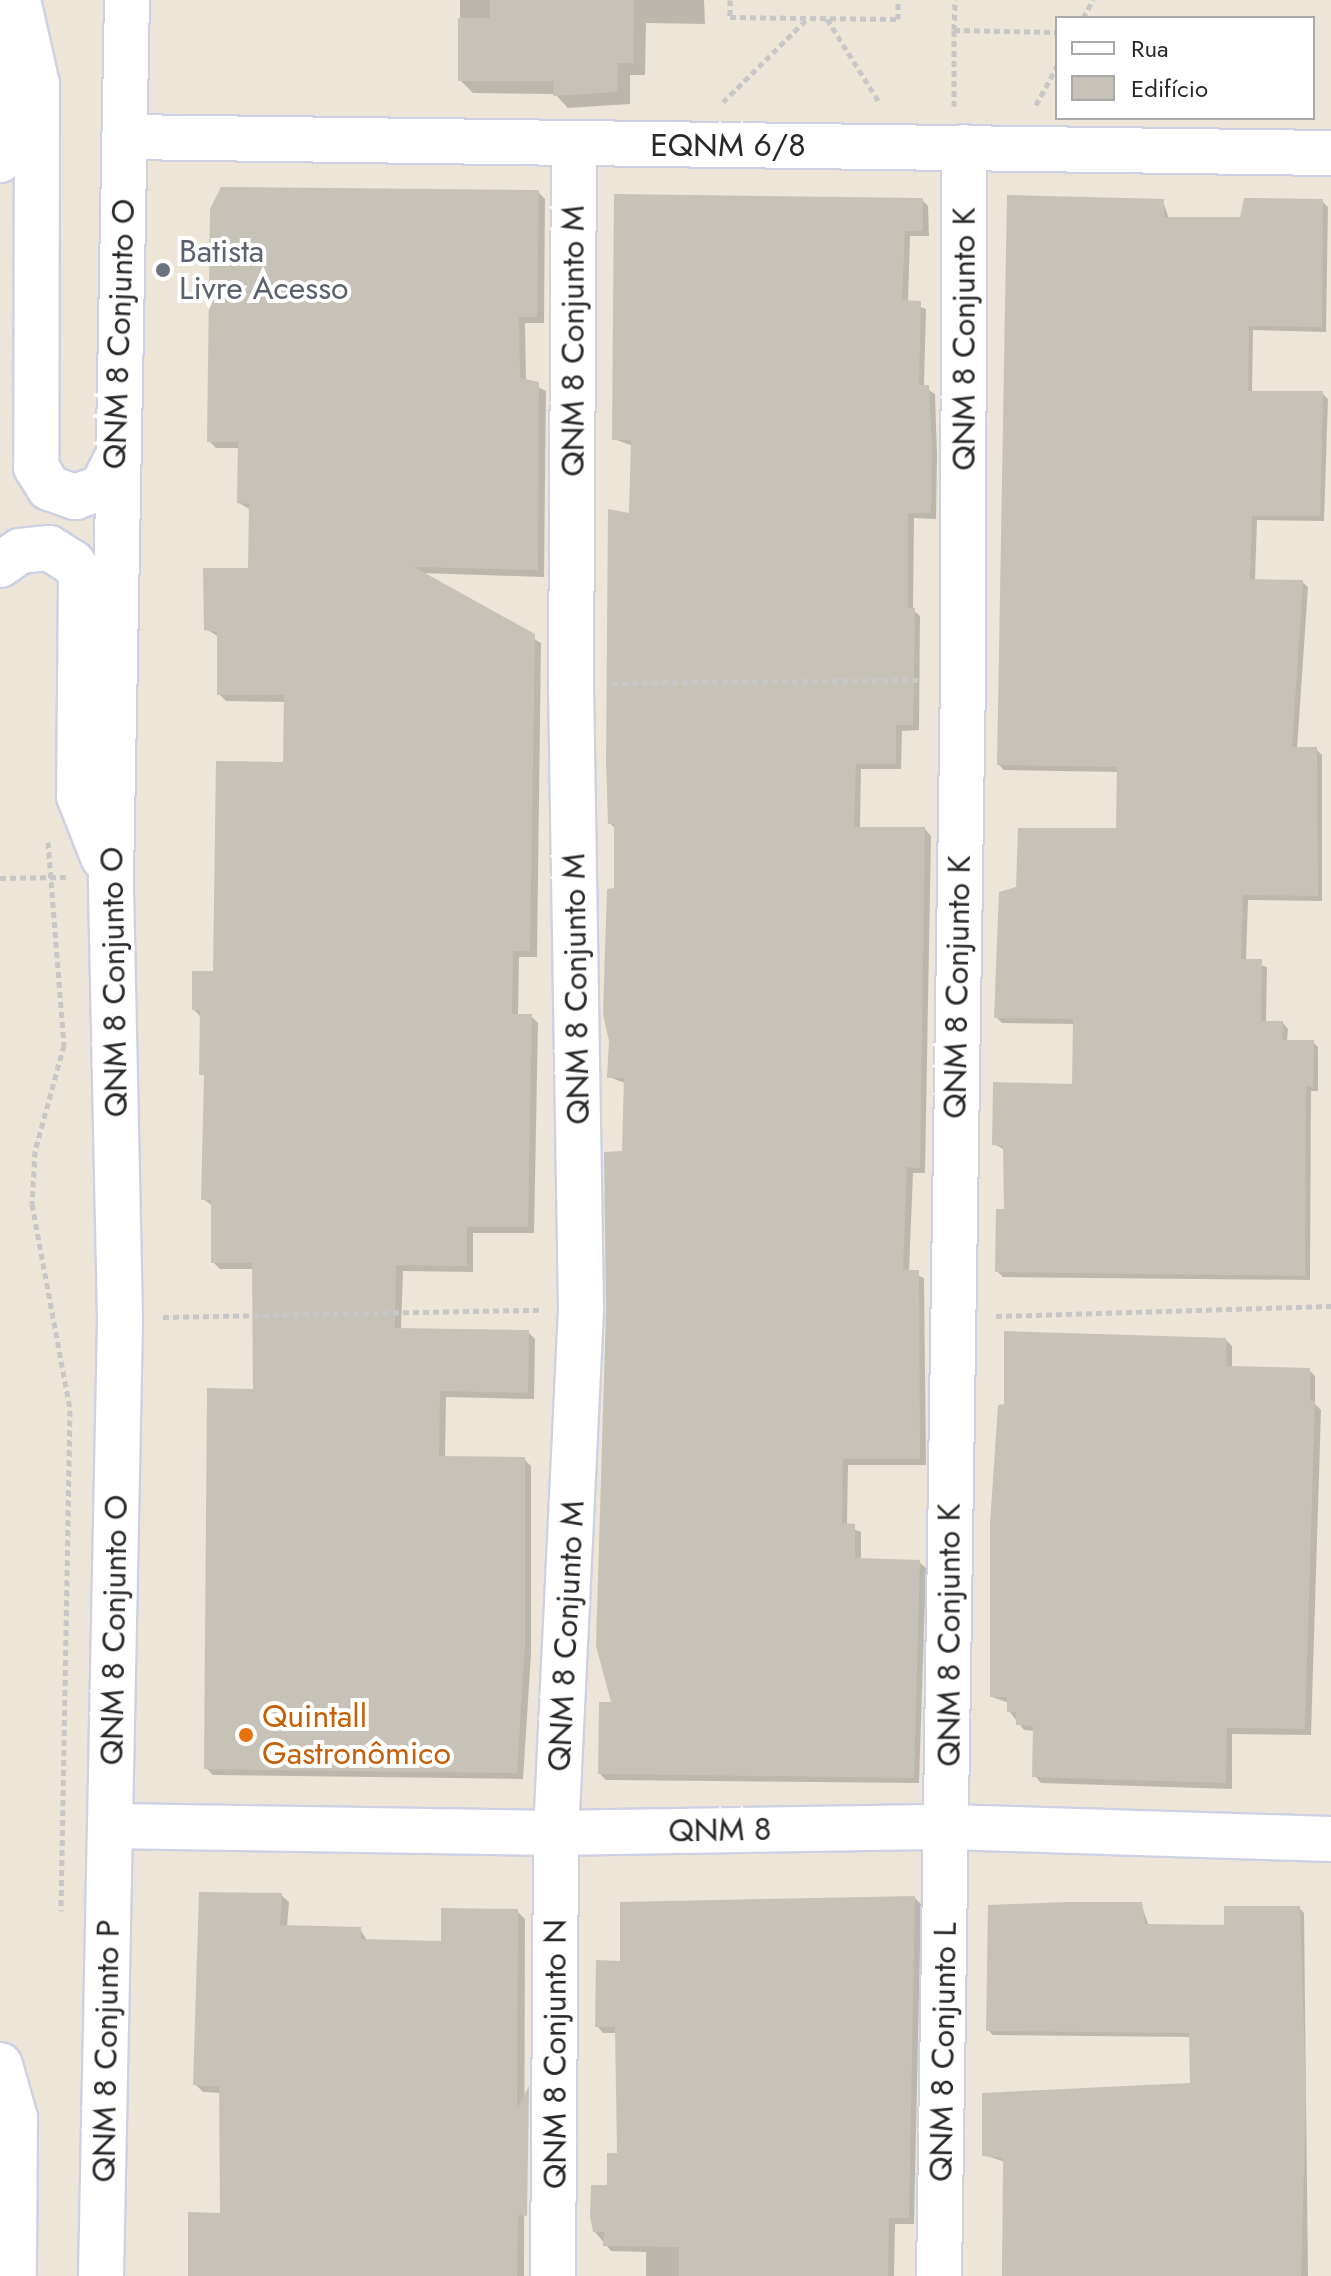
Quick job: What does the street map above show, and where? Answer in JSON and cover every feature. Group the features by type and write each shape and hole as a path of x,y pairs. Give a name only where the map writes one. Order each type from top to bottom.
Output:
{"street":[{"path":"0,160 2,0"},
{"path":"18,0 37,84 36,467 49,488 75,497 102,487 115,461"},
{"name":"QNM 8 Conjunto O","path":"110,1826 120,1318 111,878 115,461 127,0"},
{"name":"EQNM 6/8","path":"124,137 1331,153"},
{"name":"QNM 8 Conjunto M","path":"556,1833 581,1309 571,683 574,144"},
{"name":"QNM 8 Conjunto K","path":"948,1827 951,1318 963,680 958,147"},
{"path":"0,565 20,551 49,548 73,563 81,575 79,796 111,878"},
{"name":"QNM 8","path":"110,1826 556,1833 948,1827 1331,1839"},
{"name":"QNM 8 Conjunto P","path":"101,2276 110,1826"},
{"name":"QNM 8 Conjunto L","path":"939,2276 948,1827"},
{"name":"QNM 8 Conjunto N","path":"553,2276 556,1833"},
{"path":"0,2065 15,2118 14,2276"}],"path":[{"path":"730,0 730,17 898,19 898,0"},
{"path":"955,0 958,147"},
{"path":"686,145 808,18"},
{"path":"827,18 908,147"},
{"path":"954,30 1055,32"},
{"path":"571,683 963,680"},
{"path":"48,830 48,877 64,1045 35,1151 32,1204 70,1410 61,1926"},
{"path":"0,878 111,878"},
{"path":"951,1318 1331,1306"},
{"path":"120,1318 581,1309"}],"building":[{"path":"490,0 634,0 633,63 618,63 617,92 553,96 554,81 458,81 458,18 490,18"},
{"path":"221,187 539,190 537,317 519,317 520,378 539,382 538,570 414,567 535,634 530,951 513,951 512,1014 532,1014 528,1227 467,1227 467,1266 396,1265 395,1328 529,1330 528,1393 440,1391 439,1456 525,1457 525,1646 517,1773 204,1769 207,1388 253,1389 252,1263 211,1263 211,1200 201,1200 204,1075 199,1075 200,1010 192,1010 192,971 213,971 216,761 283,762 284,695 217,695 217,632 204,630 203,568 248,568 249,504 237,503 238,442 207,442 210,209"},
{"path":"614,194 923,198 923,231 905,231 902,300 921,301 919,385 929,385 932,449 931,513 908,513 908,608 915,608 913,725 896,725 896,764 856,764 854,827 925,827 920,1168 907,1167 903,1270 919,1270 920,1459 843,1459 842,1523 855,1524 855,1558 920,1560 914,1778 598,1774 599,1702 611,1702 596,1646 606,1310 604,1152 622,1151 624,1078 607,1078 609,1041 603,1014 607,889 614,888 614,824 608,824 606,761 608,509 629,513 631,440 612,440"},
{"path":"1007,195 1164,199 1164,217 1240,217 1244,198 1323,199 1322,327 1249,326 1248,391 1323,391 1320,516 1252,516 1250,579 1303,580 1292,747 1317,747 1318,896 1243,895 1241,959 1262,959 1261,1021 1283,1021 1282,1040 1314,1040 1313,1087 1306,1086 1305,1276 995,1272 996,1209 1004,1209 1003,1146 992,1145 993,1082 1072,1084 1073,1019 994,1018 999,892 1016,887 1018,828 1116,828 1117,767 997,765"},
{"path":"1004,1331 1226,1338 1227,1366 1310,1368 1310,1401 1315,1401 1305,1729 1227,1728 1226,1783 1032,1777 1033,1726 1016,1725 1016,1712 1007,1712 1007,1697 990,1697 990,1523 998,1405 1004,1404"},
{"path":"199,1892 282,1893 280,1925 361,1927 361,1939 441,1941 441,1908 518,1909 517,2108 529,2086 527,2216 518,2215 517,2276 188,2276 188,2212 220,2213 219,2087 193,2085"},
{"path":"915,1896 909,2218 889,2218 888,2276 679,2276 679,2247 603,2246 604,2232 593,2232 591,2185 607,2185 607,2153 617,2153 615,2027 595,2027 596,1960 620,1961 620,1902"},
{"path":"1142,1902 1145,1924 1224,1925 1224,1906 1300,1906 1306,2097 1301,2276 1002,2276 1003,2158 982,2156 982,2093 1190,2083 1189,2033 986,2031 988,1905"}],"place":[{"name":"Batista Livre Acesso","path":"163,270"},
{"name":"Quintall Gastronômico","path":"246,1735"}]}
